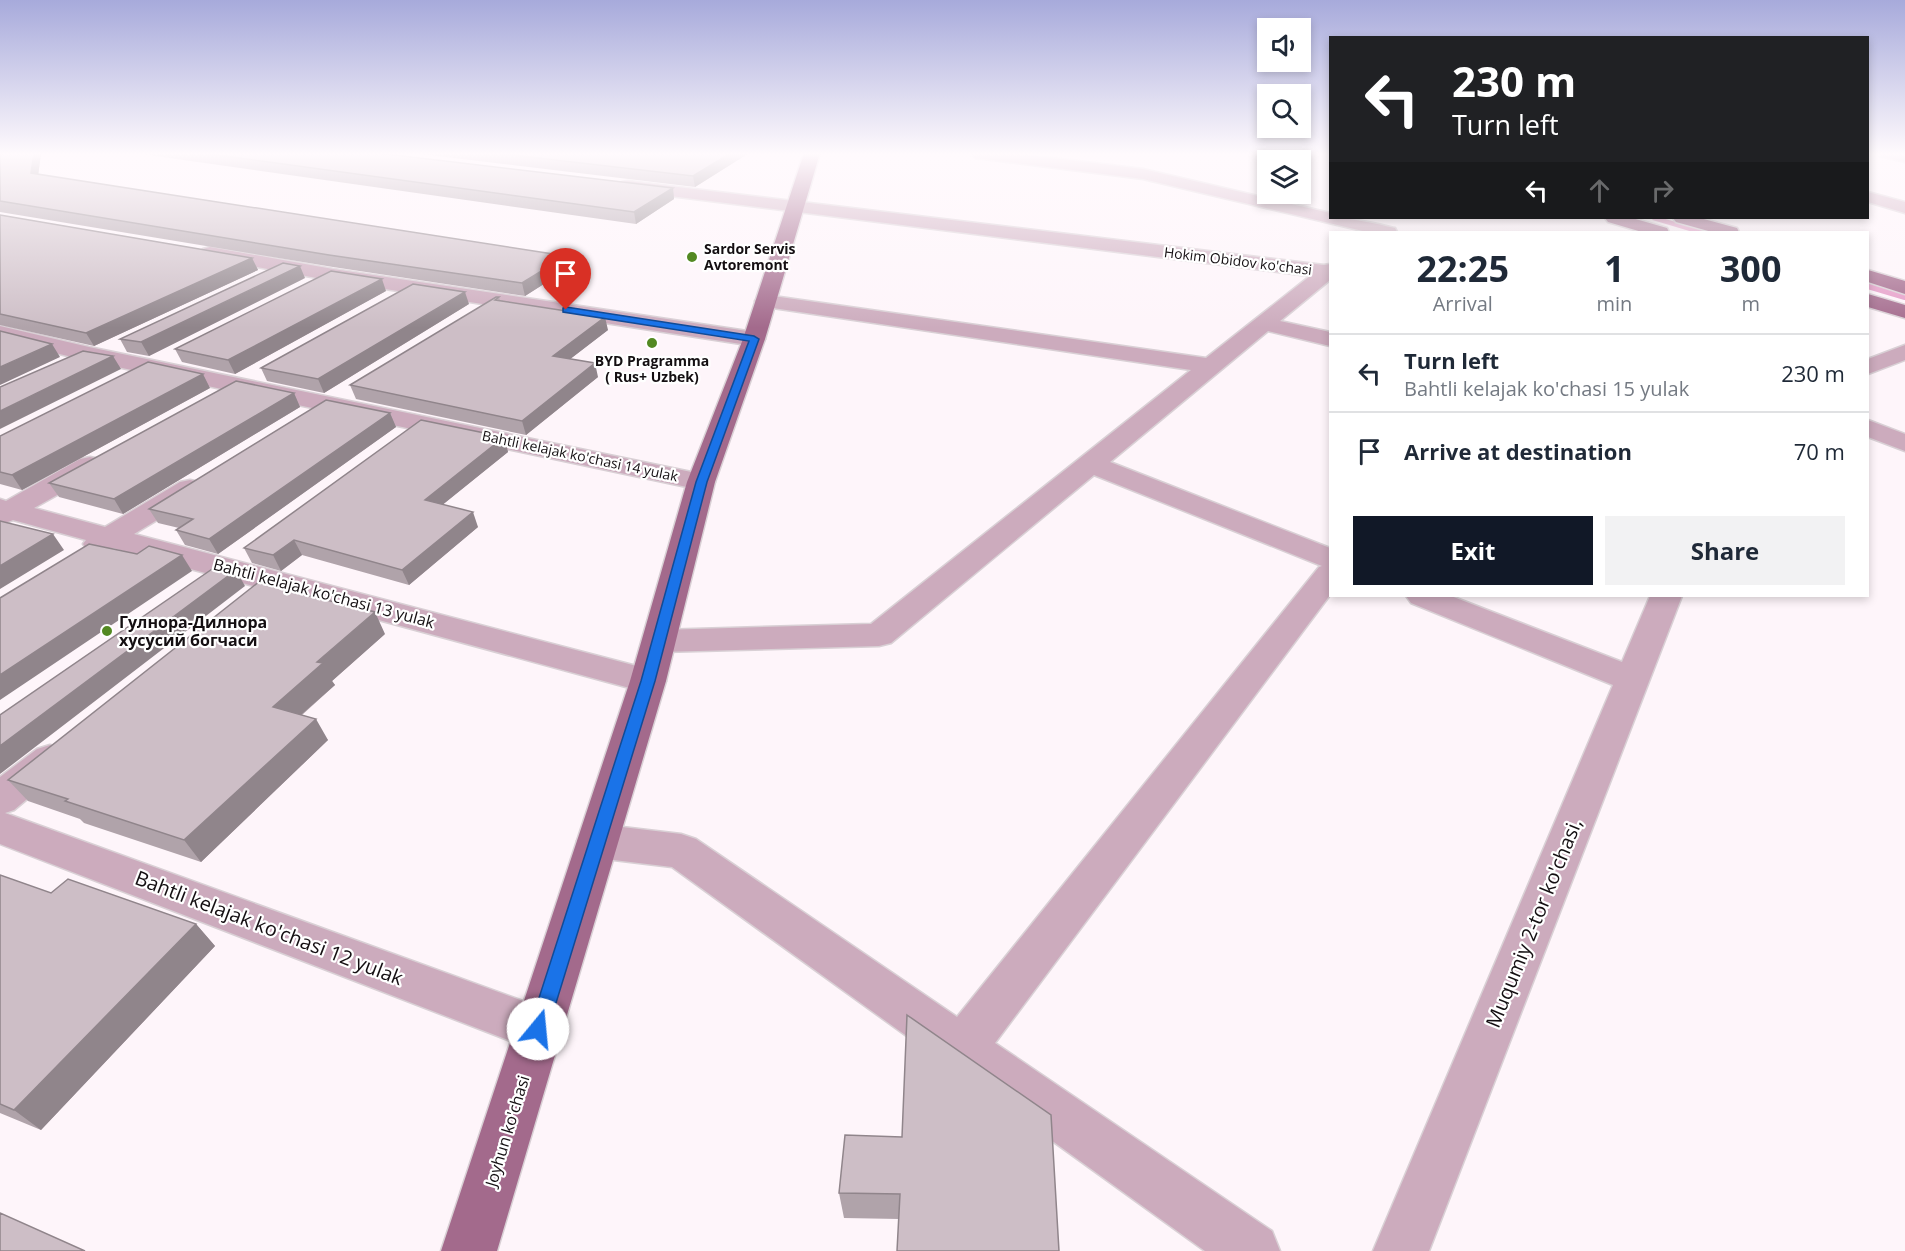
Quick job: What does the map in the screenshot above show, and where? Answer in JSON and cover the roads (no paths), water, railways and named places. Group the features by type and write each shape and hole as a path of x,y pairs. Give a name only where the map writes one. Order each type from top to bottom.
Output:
{"main road":[{"name":"Joyhun ko'chasi","path":"469,1251 648,681 701,482 754,339 794,211"},
{"path":"1617,219 1657,231"},
{"path":"1685,219 1727,231"},
{"path":"1869,276 1905,288"},
{"path":"1869,300 1905,312"}],"street":[{"name":"Hokim Obidov ko'chasi","path":"832,211 1329,271"},
{"path":"1297,211 1378,231"},
{"path":"1383,231 1395,219"},
{"path":"196,251 333,275 754,339"},
{"path":"256,281 288,267"},
{"path":"660,640 879,635 1329,272"},
{"path":"302,291 333,275"},
{"path":"383,304 414,287"},
{"path":"467,317 496,299"},
{"path":"766,301 1212,366"},
{"path":"1264,324 1329,339"},
{"name":"Bahtli kelajak ko'chasi 14 yulak","path":"0,333 92,355 237,383 701,482"},
{"path":"59,368 128,341"},
{"path":"123,381 185,350"},
{"path":"1869,367 1905,352"},
{"path":"206,401 268,366"},
{"path":"299,421 358,385"},
{"path":"394,443 423,423"},
{"path":"1869,428 1905,443"},
{"path":"3,511 113,453"},
{"path":"1092,464 1329,559"},
{"path":"70,562 210,476"},
{"name":"Bahtli kelajak ko'chasi 13 yulak","path":"3,511 224,566 648,681"},
{"path":"185,593 252,546"},
{"path":"962,1048 1329,575"},
{"path":"239,609 276,580"},
{"path":"1425,597 1632,679"},
{"name":"Muqumiy 2-tor ko'chasi,","path":"1401,1251 1666,597"},
{"path":"0,799 74,740"},
{"name":"Bahtli kelajak ko'chasi 12 yulak","path":"0,827 538,1029"},
{"path":"597,841 681,851 1252,1251"}],"waterway":[{"path":"1657,219 1698,231"},
{"path":"1869,286 1905,297"}],"place":[{"name":"Sardor Servis Avtoremont","path":"692,257"},
{"name":"BYD Pragramma ( Rus+ Uzbek)","path":"652,343"},
{"name":"Гулнора-Дилнора хусусий богчаси","path":"107,631"}]}
